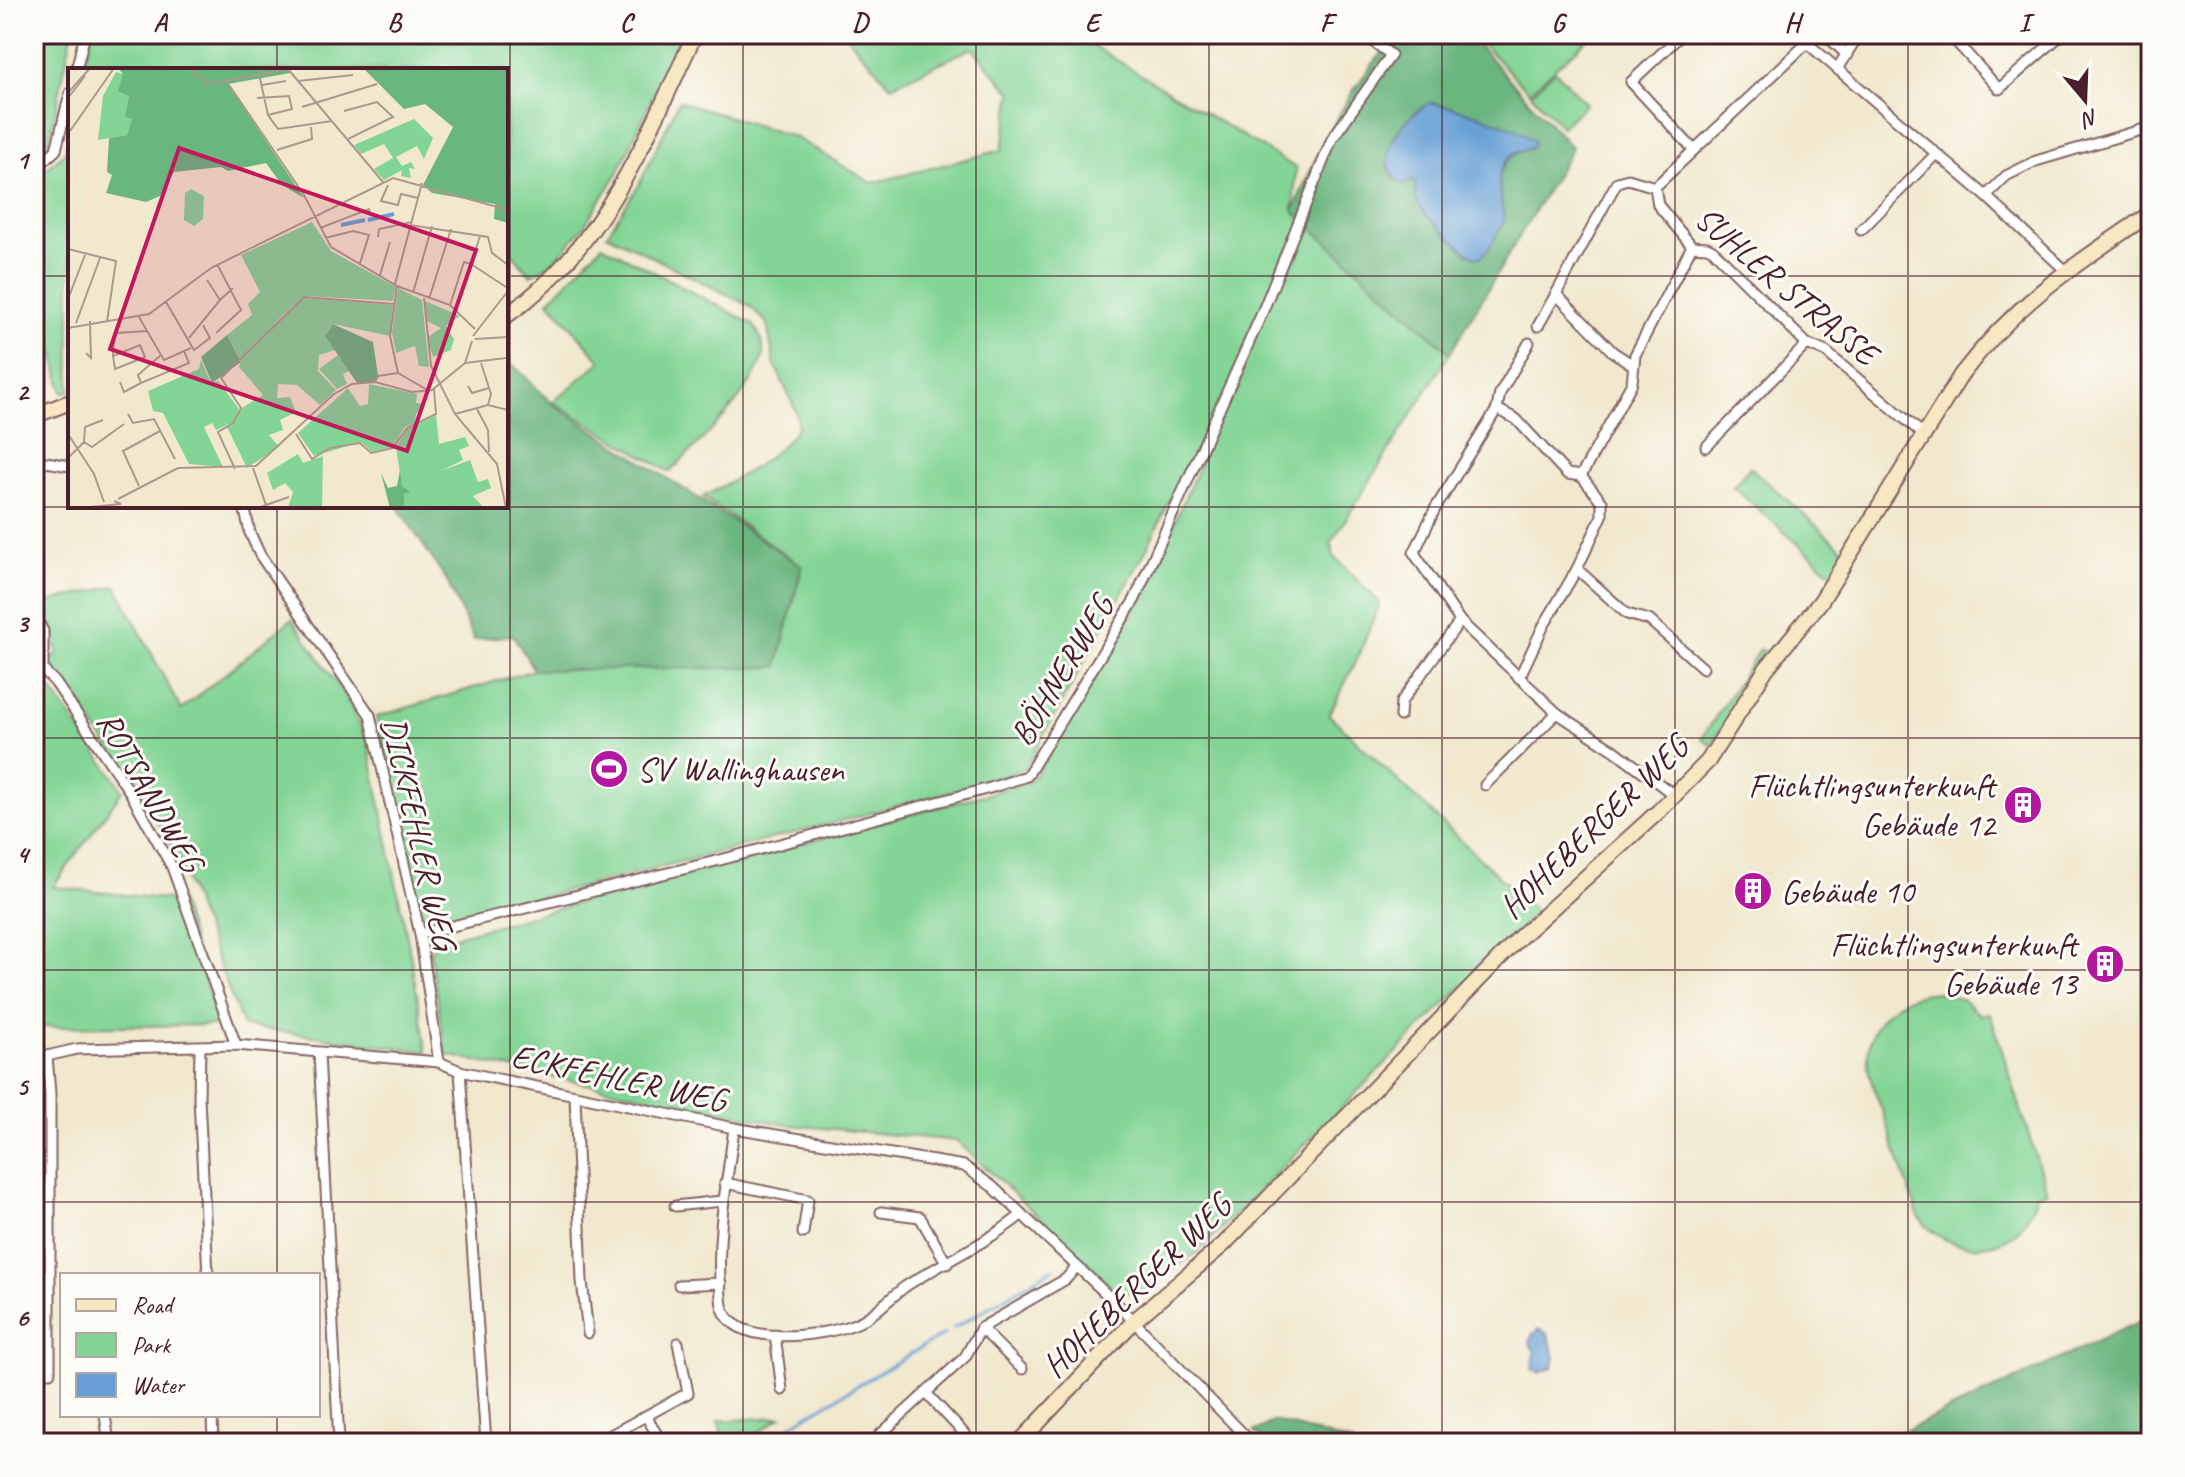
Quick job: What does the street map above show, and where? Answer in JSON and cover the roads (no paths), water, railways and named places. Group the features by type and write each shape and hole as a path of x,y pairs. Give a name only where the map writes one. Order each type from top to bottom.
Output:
{"street":[{"path":"76,68 85,34"},
{"path":"508,314 550,280 572,257 610,206 628,175 695,34"},
{"name":"BÖHNERWEG","path":"420,934 720,860 975,793 1027,776 1135,599 1262,313 1332,139 1391,55 1363,34"},
{"path":"1682,34 1631,82 1693,149"},
{"path":"1538,326 1617,182 1628,179 1655,187 1816,34"},
{"path":"1825,34 1847,55"},
{"path":"1837,69 1859,34"},
{"path":"1949,34 1999,89 2062,34"},
{"path":"1807,43 1986,196 2066,271"},
{"path":"34,170 56,150 68,101"},
{"path":"1986,196 2006,176 2036,161 2151,127"},
{"path":"1861,230 1936,154"},
{"name":"SUHLER STRASSE","path":"1655,187 1658,205 1692,246 1713,250 1807,344 1826,352 1924,435"},
{"name":"HOHEBERGER WEG","path":"1019,1443 1102,1352 1223,1245 1520,937 1708,761 1766,669 1821,601 1961,375 1984,344 2024,304 2066,271 2151,213"},
{"path":"1581,476 1632,383 1635,355 1692,246"},
{"path":"1556,294 1613,352 1633,365"},
{"path":"1529,343 1500,393 1497,409 1435,509 1414,553 1460,621 1519,678 1557,713 1614,750 1674,795"},
{"path":"1706,447 1807,344"},
{"path":"34,416 68,403"},
{"path":"1497,409 1516,419 1567,474 1581,476 1602,502 1602,516 1519,678"},
{"path":"34,460 68,466"},
{"name":"DICKFEHLER WEG","path":"244,508 250,533 260,555 370,715 420,934 439,1062"},
{"path":"1577,569 1627,614 1649,620 1703,668"},
{"name":"ROTSANDWEG","path":"34,614 43,631 43,670 55,682 130,792 172,867 236,1045"},
{"path":"1400,716 1401,702 1460,621"},
{"path":"1485,785 1557,713"},
{"name":"ECKFEHLER WEG","path":"34,1053 47,1056 77,1049 236,1045 439,1062 460,1071 734,1128 964,1166 993,1187 1020,1216 1134,1321 1252,1443"},
{"path":"200,1047 199,1098 208,1273"},
{"path":"319,1053 339,1443"},
{"path":"47,1056 50,1094 50,1372"},
{"path":"460,1071 486,1443"},
{"path":"575,1095 582,1281 588,1333"},
{"path":"734,1128 722,1201 721,1283 724,1312 741,1330 775,1335 813,1335 855,1325 906,1287 992,1238 1020,1216"},
{"path":"725,1183 808,1200 803,1233"},
{"path":"675,1206 722,1201"},
{"path":"881,1212 920,1217 947,1264"},
{"path":"878,1441 965,1357 981,1328 1066,1279 1076,1267"},
{"path":"679,1285 721,1283"},
{"path":"981,1328 1022,1369"},
{"path":"775,1335 782,1390"},
{"path":"596,1443 688,1393 678,1343"},
{"path":"34,1372 60,1371"},
{"path":"927,1394 973,1443"},
{"path":"646,1416 662,1443"},
{"path":"105,1417 109,1443"},
{"path":"212,1417 213,1443"}],"water":[{"path":"1430,103 1503,124 1535,143 1531,148 1517,152 1502,167 1500,187 1504,222 1488,250 1479,258 1456,243 1427,216 1417,202 1416,183 1413,180 1403,184 1393,175 1389,164 1389,152 1400,129 1409,118"},
{"path":"1539,1329 1548,1334 1555,1357 1553,1367 1539,1373 1532,1369 1535,1353 1530,1343 1532,1335"}],"waterway":[{"path":"954,1328 1054,1268"},
{"path":"791,1425 944,1334"},
{"path":"760,1443 783,1429"}],"place":[{"name":"SV Wallinghausen","path":"609,769"},
{"name":"Flüchtlingsunterkunft Gebäude 12","path":"2023,805"},
{"name":"Gebäude 10","path":"1753,891"},
{"name":"Flüchtlingsunterkunft Gebäude 13","path":"2105,964"}]}
